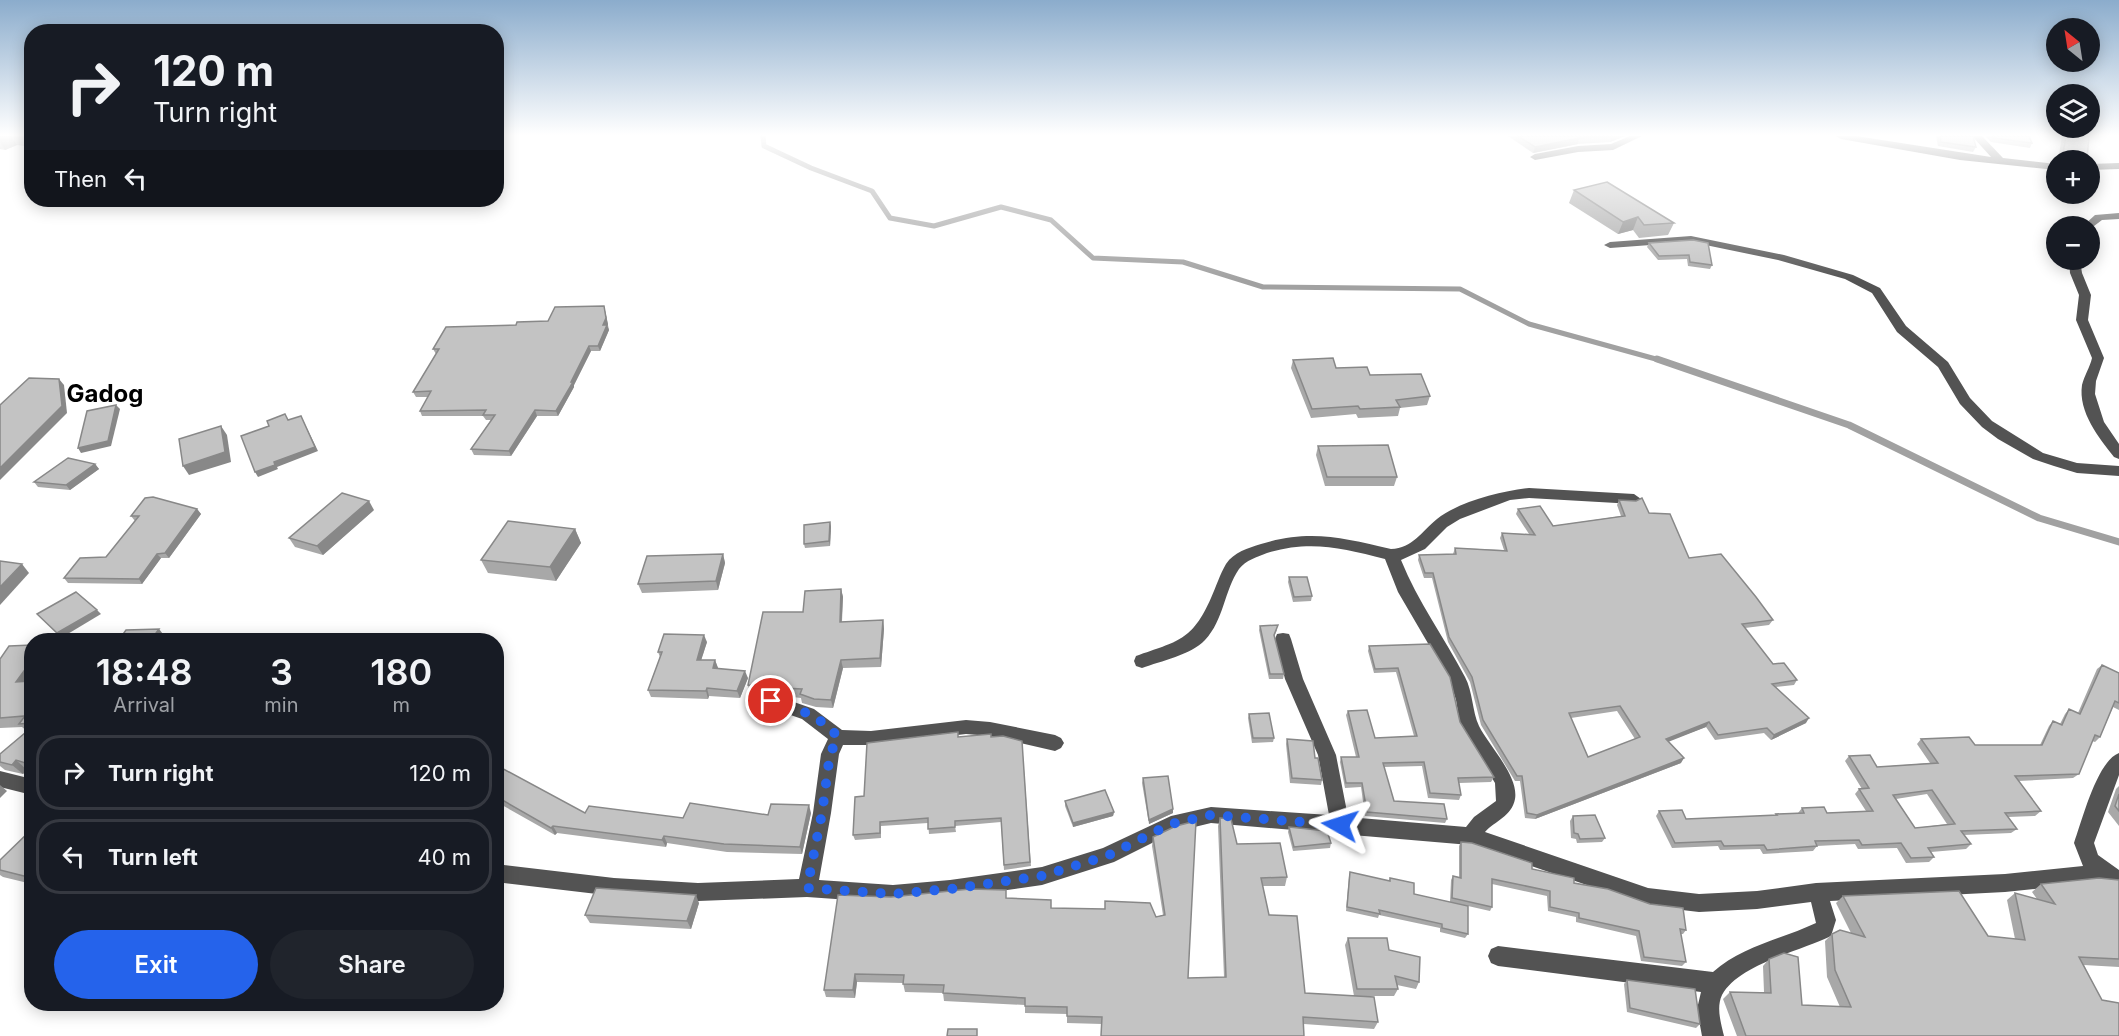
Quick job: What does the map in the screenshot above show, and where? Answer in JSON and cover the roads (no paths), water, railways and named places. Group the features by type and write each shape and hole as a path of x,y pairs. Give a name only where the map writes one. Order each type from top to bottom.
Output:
{"street":[{"path":"2100,217 2119,216"},
{"path":"1610,246 1682,239 1703,240 1790,260 1849,277 1876,291 1901,329 1943,365 1965,400 2003,436 2038,456 2059,464 2077,468 2119,471"},
{"path":"2076,270 2085,295 2082,320 2098,357 2089,386 2090,402 2095,417 2119,454"},
{"path":"1142,662 1181,647 1198,637 1208,624 1233,566 1243,555 1282,543 1308,540 1335,541 1391,555 1402,555 1414,549 1455,515 1508,495 1529,493 1634,498"},
{"path":"1391,555 1406,592 1458,680 1466,700 1469,725 1504,782 1506,798 1503,806 1481,823 1470,836"},
{"path":"1283,639 1294,679 1327,755 1340,825"},
{"path":"771,701 809,713 826,724 838,737 871,738 966,727 990,729 1055,743"},
{"path":"807,888 822,813 830,754 838,737"},
{"path":"2112,877 2091,861 2084,843 2108,776 2119,761"},
{"path":"0,779 24,785"},
{"path":"504,874 614,887 698,892 807,888 893,894 950,889 1042,876 1107,856 1171,824 1211,815 1470,836 1648,897 1699,903 1816,892 2112,877"},
{"path":"1713,1036 1708,1008 1717,982 1741,964 1761,954 1824,929 1827,924 1826,917 1816,892"},
{"path":"1498,956 1717,982"}],"waterway":[{"path":"854,184 872,191 890,218 934,226 1001,207 1051,220 1093,258 1183,262 1263,287 1460,289 1529,324 1662,361"},
{"path":"1657,359 1662,361"},
{"path":"1662,361 1849,425 2039,518 2119,542"}],"district":[{"name":"Gadog","path":"105,394"}]}
